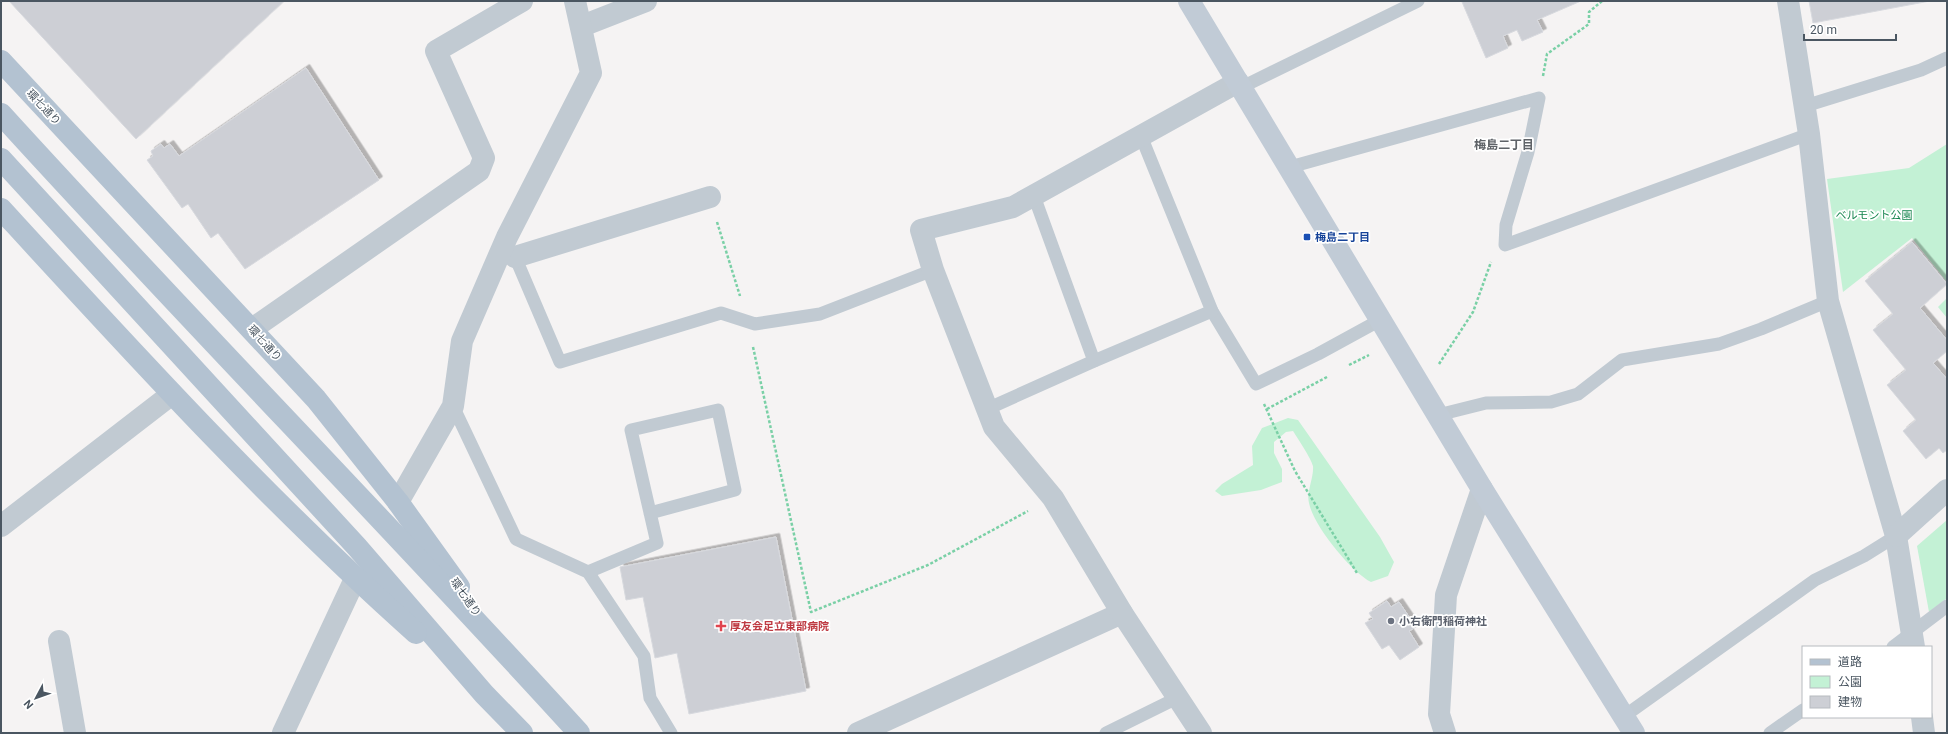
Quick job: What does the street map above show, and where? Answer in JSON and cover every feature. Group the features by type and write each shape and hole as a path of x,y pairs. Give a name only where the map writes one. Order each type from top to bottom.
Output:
{"main road":[{"name":"環七通り","path":"1,61 316,399 398,502 502,648"},
{"name":"環七通り","path":"1,114 265,398 502,648 579,733"},
{"path":"1,159 357,547 484,694 522,733"},
{"path":"1,209 172,394 273,499 355,579 484,694"}],"street":[{"path":"252,329 480,171 484,158 436,51 522,1"},
{"path":"398,502 453,406 462,342 507,237 592,73 575,1"},
{"path":"582,26 646,1"},
{"path":"1190,1 1382,319 1482,489 1628,725"},
{"path":"1788,1 1809,134 1828,301 1896,536 1913,640"},
{"path":"1201,733 1179,697 1122,613 1053,498 994,427 933,270 921,230 1013,207 1142,136 1240,85"},
{"path":"515,257 710,197"},
{"path":"1,526 172,394"},
{"path":"1445,733 1439,714 1446,595 1482,489"},
{"path":"1896,536 1947,490"},
{"path":"283,733 355,579"},
{"path":"858,733 1122,613"},
{"path":"59,641 75,733"},
{"path":"1922,718 1924,733"}],"lane":[{"path":"1240,85 1418,1"},
{"path":"1804,106 1921,70 1947,58"},
{"path":"1290,167 1539,98 1528,152 1506,225 1505,246 1809,134"},
{"path":"1142,136 1212,311 1256,384 1318,354 1382,319"},
{"path":"1034,196 1094,361"},
{"path":"507,237 560,362 721,313 755,324 820,314 933,270"},
{"path":"1438,415 1486,403 1551,402 1578,394 1622,360 1718,344 1761,329 1828,301"},
{"path":"987,409 1094,361 1212,311"},
{"path":"453,406 516,539 588,572 644,656 650,698 670,733"},
{"path":"588,572 658,543 650,513 631,430 718,410 734,490 650,513"},
{"path":"1628,725 1815,580 1864,556 1896,536"},
{"path":"1896,646 1913,640 1947,606"},
{"path":"1106,733 1179,697"},
{"path":"1770,733 1802,711"}],"path":[{"path":"1539,98 1547,54 1589,24 1589,12 1602,1"},
{"path":"710,197 748,322 810,612 928,565 1053,498"},
{"path":"1423,390 1473,312 1494,253 1505,246"},
{"path":"1347,366 1374,352"},
{"path":"1267,409 1334,374"},
{"path":"1256,384 1295,471 1357,573"}],"green space":[{"name":"ベルモント公園","path":"1947,144 1947,282 1912,238 1843,292 1827,179 1909,168"},
{"path":"1947,298 1947,318 1938,307"},
{"path":"1288,418 1298,420 1380,537 1394,562 1388,576 1371,582 1363,577 1353,569 1325,535 1312,512 1308,499 1313,466 1293,431 1286,432 1274,442 1274,453 1282,469 1282,482 1261,490 1222,496 1215,491 1222,484 1253,465 1252,446 1262,428"},
{"path":"1947,520 1947,598 1929,612 1917,546"}],"building":[{"path":"9,1 284,1 136,139"},
{"path":"1581,1 1537,20 1543,32 1522,41 1517,30 1503,36 1508,48 1486,58 1462,2"},
{"path":"1809,1 1930,1 1813,23"},
{"path":"306,68 379,180 245,269 218,233 211,238 188,204 182,208 147,160 153,156 151,151 161,144 164,148 170,144 179,156"},
{"path":"1912,242 1947,284 1920,308 1947,340 1947,351 1933,363 1947,379 1947,450 1943,453 1939,448 1926,459 1903,431 1916,420 1887,385 1906,370 1873,330 1893,314 1865,281"},
{"name":"厚友会足立東部病院","path":"776,537 806,691 689,714 677,653 655,658 643,597 626,600 620,567"},
{"path":"1387,601 1391,607 1399,602 1416,627 1409,631 1419,647 1400,660 1389,645 1382,649 1365,623 1373,619 1369,613"}],"place":[{"name":"梅島二丁目","path":"1307,237"},
{"name":"小右衛門稲荷神社","path":"1391,621"},
{"name":"厚友会足立東部病院","path":"721,626"}],"district":[{"name":"梅島二丁目","path":"1504,145"}]}
